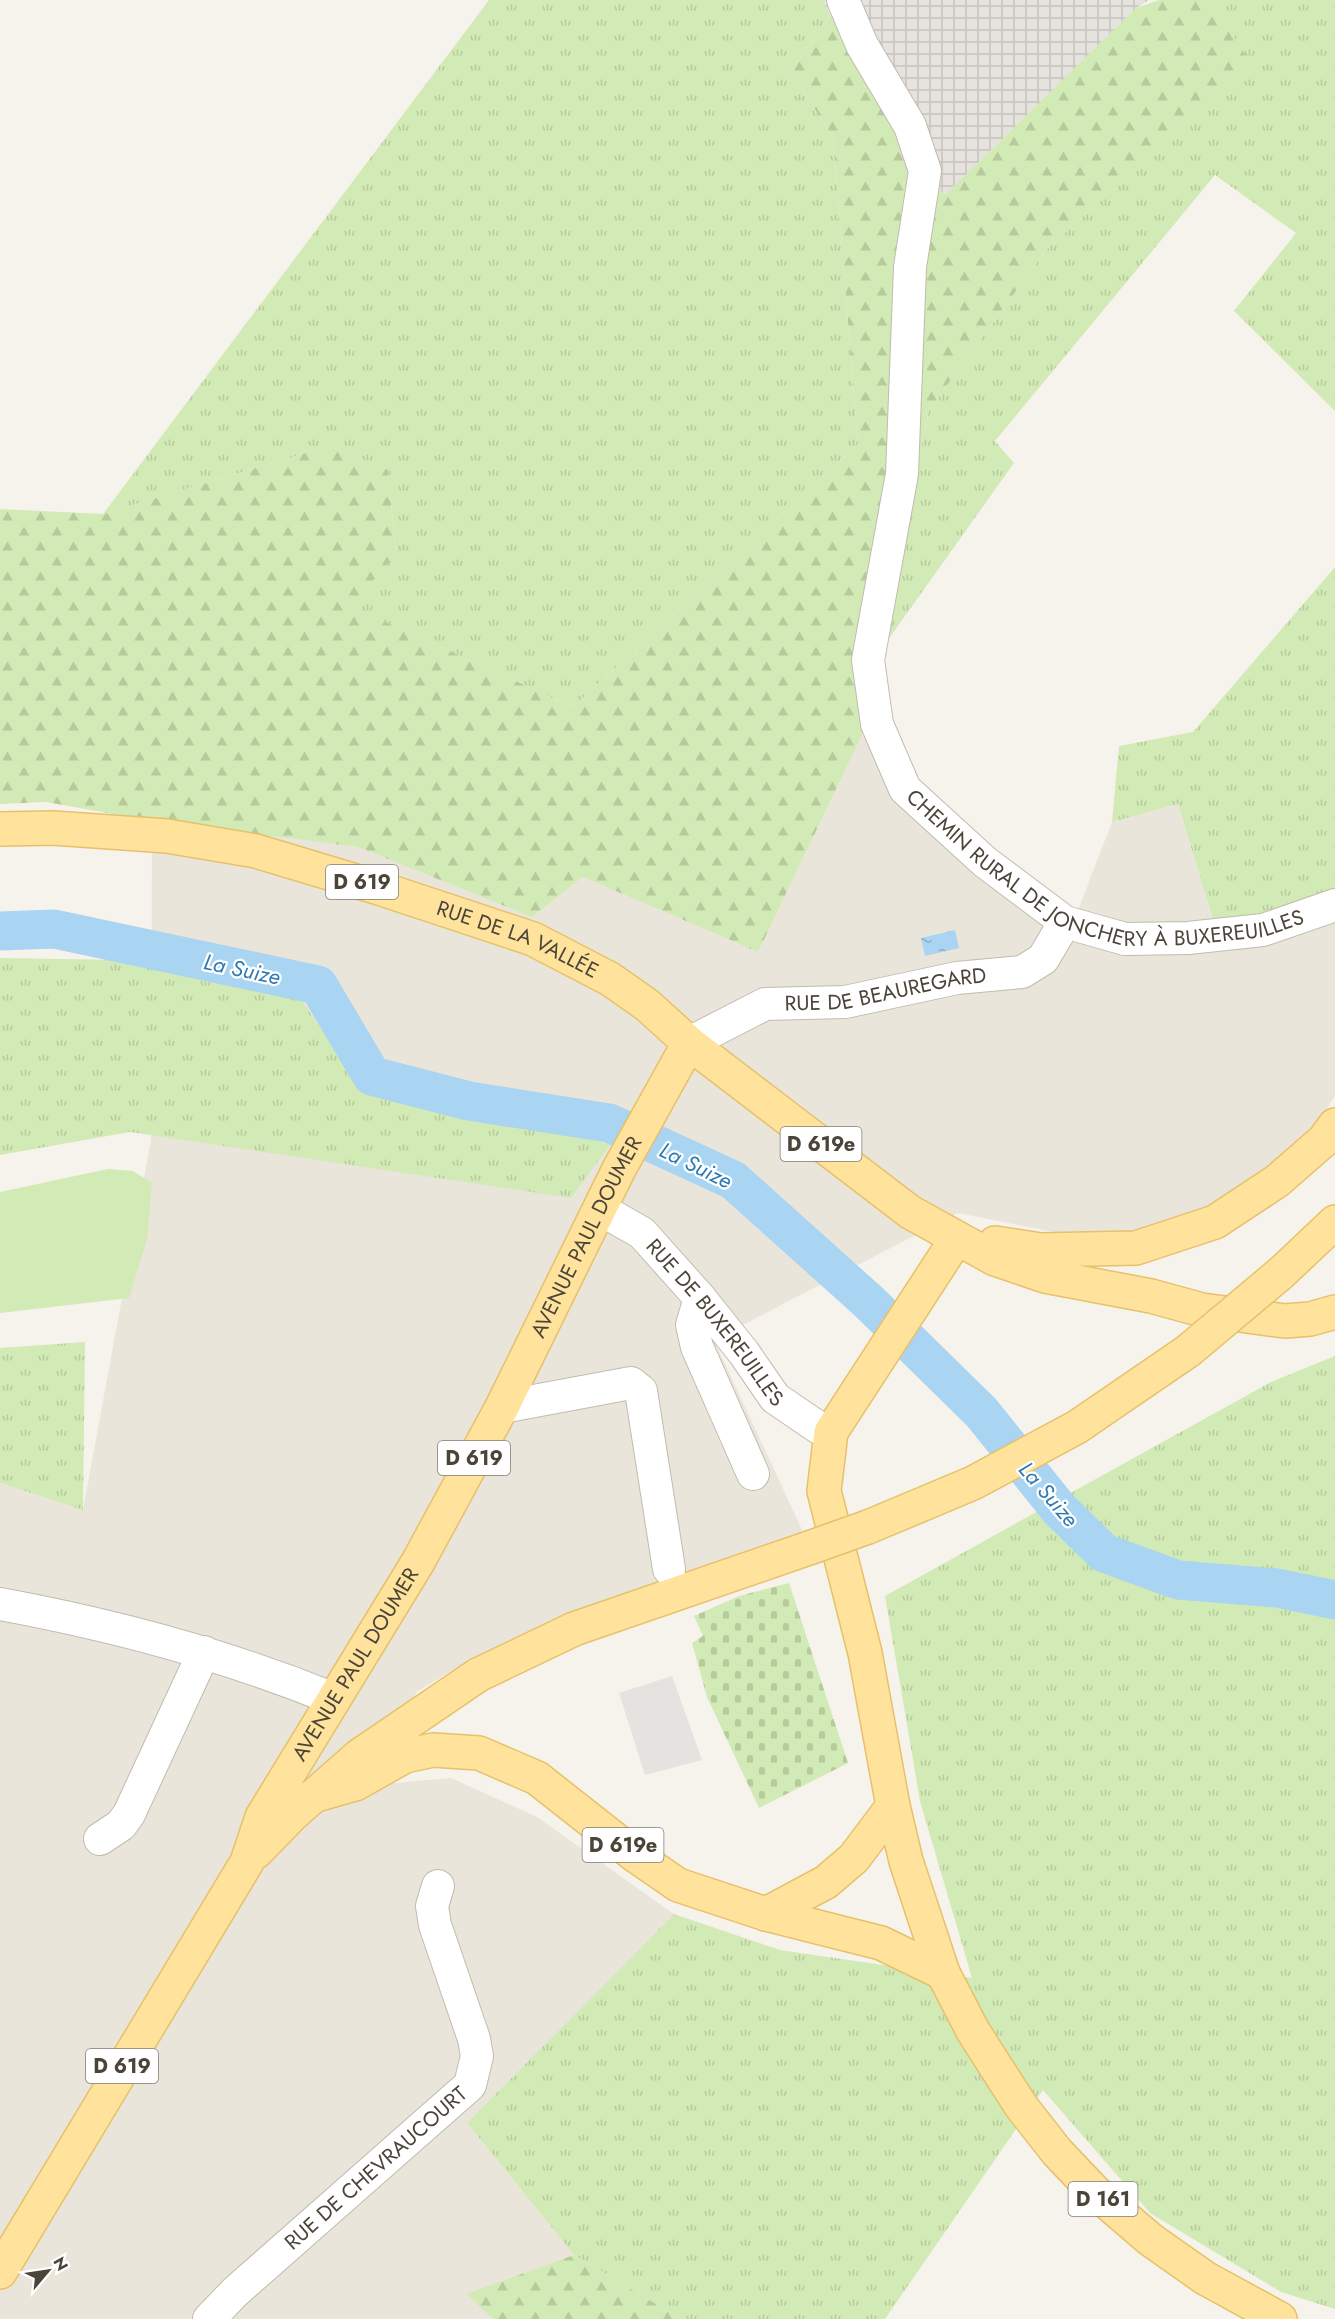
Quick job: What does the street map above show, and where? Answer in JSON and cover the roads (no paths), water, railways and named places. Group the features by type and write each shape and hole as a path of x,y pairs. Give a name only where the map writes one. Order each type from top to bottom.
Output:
{"main road":[{"name":"RUE DE LA VALLÉE","path":"0,829 53,828 167,836 256,851 326,871 533,939 610,980 647,1005 689,1043 910,1212 994,1259 1046,1276 1150,1296 1202,1310 1285,1321 1310,1319 1335,1312"},
{"name":"AVENUE PAUL DOUMER","path":"0,2272 247,1862 262,1817 418,1562 502,1407 619,1169 689,1043"},
{"path":"943,1973 906,1861 893,1806 865,1653 824,1491 831,1432 957,1238 1041,1250 1136,1248 1215,1222 1277,1180 1324,1140 1335,1125"},
{"path":"247,1862 313,1796 359,1756 478,1675 522,1651 622,1611 868,1527 941,1497 1077,1427 1188,1351 1281,1273 1335,1222"},
{"name":"D 619e","path":"313,1796 355,1784 405,1756 433,1750 479,1753 537,1778 636,1856 678,1885 766,1914 881,1943 943,1973"},
{"path":"766,1914 826,1882 854,1858 893,1806"},
{"name":"D 161","path":"943,1973 973,2031 1021,2106 1095,2192 1150,2240 1205,2278 1280,2319"}],"street":[{"name":"CHEMIN RURAL DE JONCHERY À BUXEREUILLES","path":"843,0 862,45 910,126 925,171 910,267 902,474 868,660 877,724 905,789 985,862 1065,922 1125,939 1188,938 1263,930 1335,905"},
{"name":"RUE DE BEAUREGARD","path":"689,1043 765,1004 845,1002 957,978 1022,972 1043,959 1065,922"},
{"name":"RUE DE BUXEREUILLES","path":"600,1209 642,1233 700,1298 776,1398 819,1428 831,1432"},
{"path":"700,1298 692,1325 697,1347 753,1474"},
{"path":"502,1407 631,1383 641,1390 669,1569"},
{"path":"0,1604 87,1620 204,1652 334,1699"},
{"path":"100,1839 121,1825 129,1814 204,1652"},
{"name":"RUE DE CHEVRAUCOURT","path":"209,2319 235,2292 470,2085 477,2056 474,2039 435,1925 432,1906 438,1886"}],"water":[{"path":"955,930 959,948 925,956 921,938"}],"waterway":[{"name":"La Suize","path":"0,931 54,929 318,985 372,1076 469,1101 609,1123 733,1180 869,1302 982,1413 1059,1509 1104,1553 1178,1580 1277,1588 1335,1600"}]}
